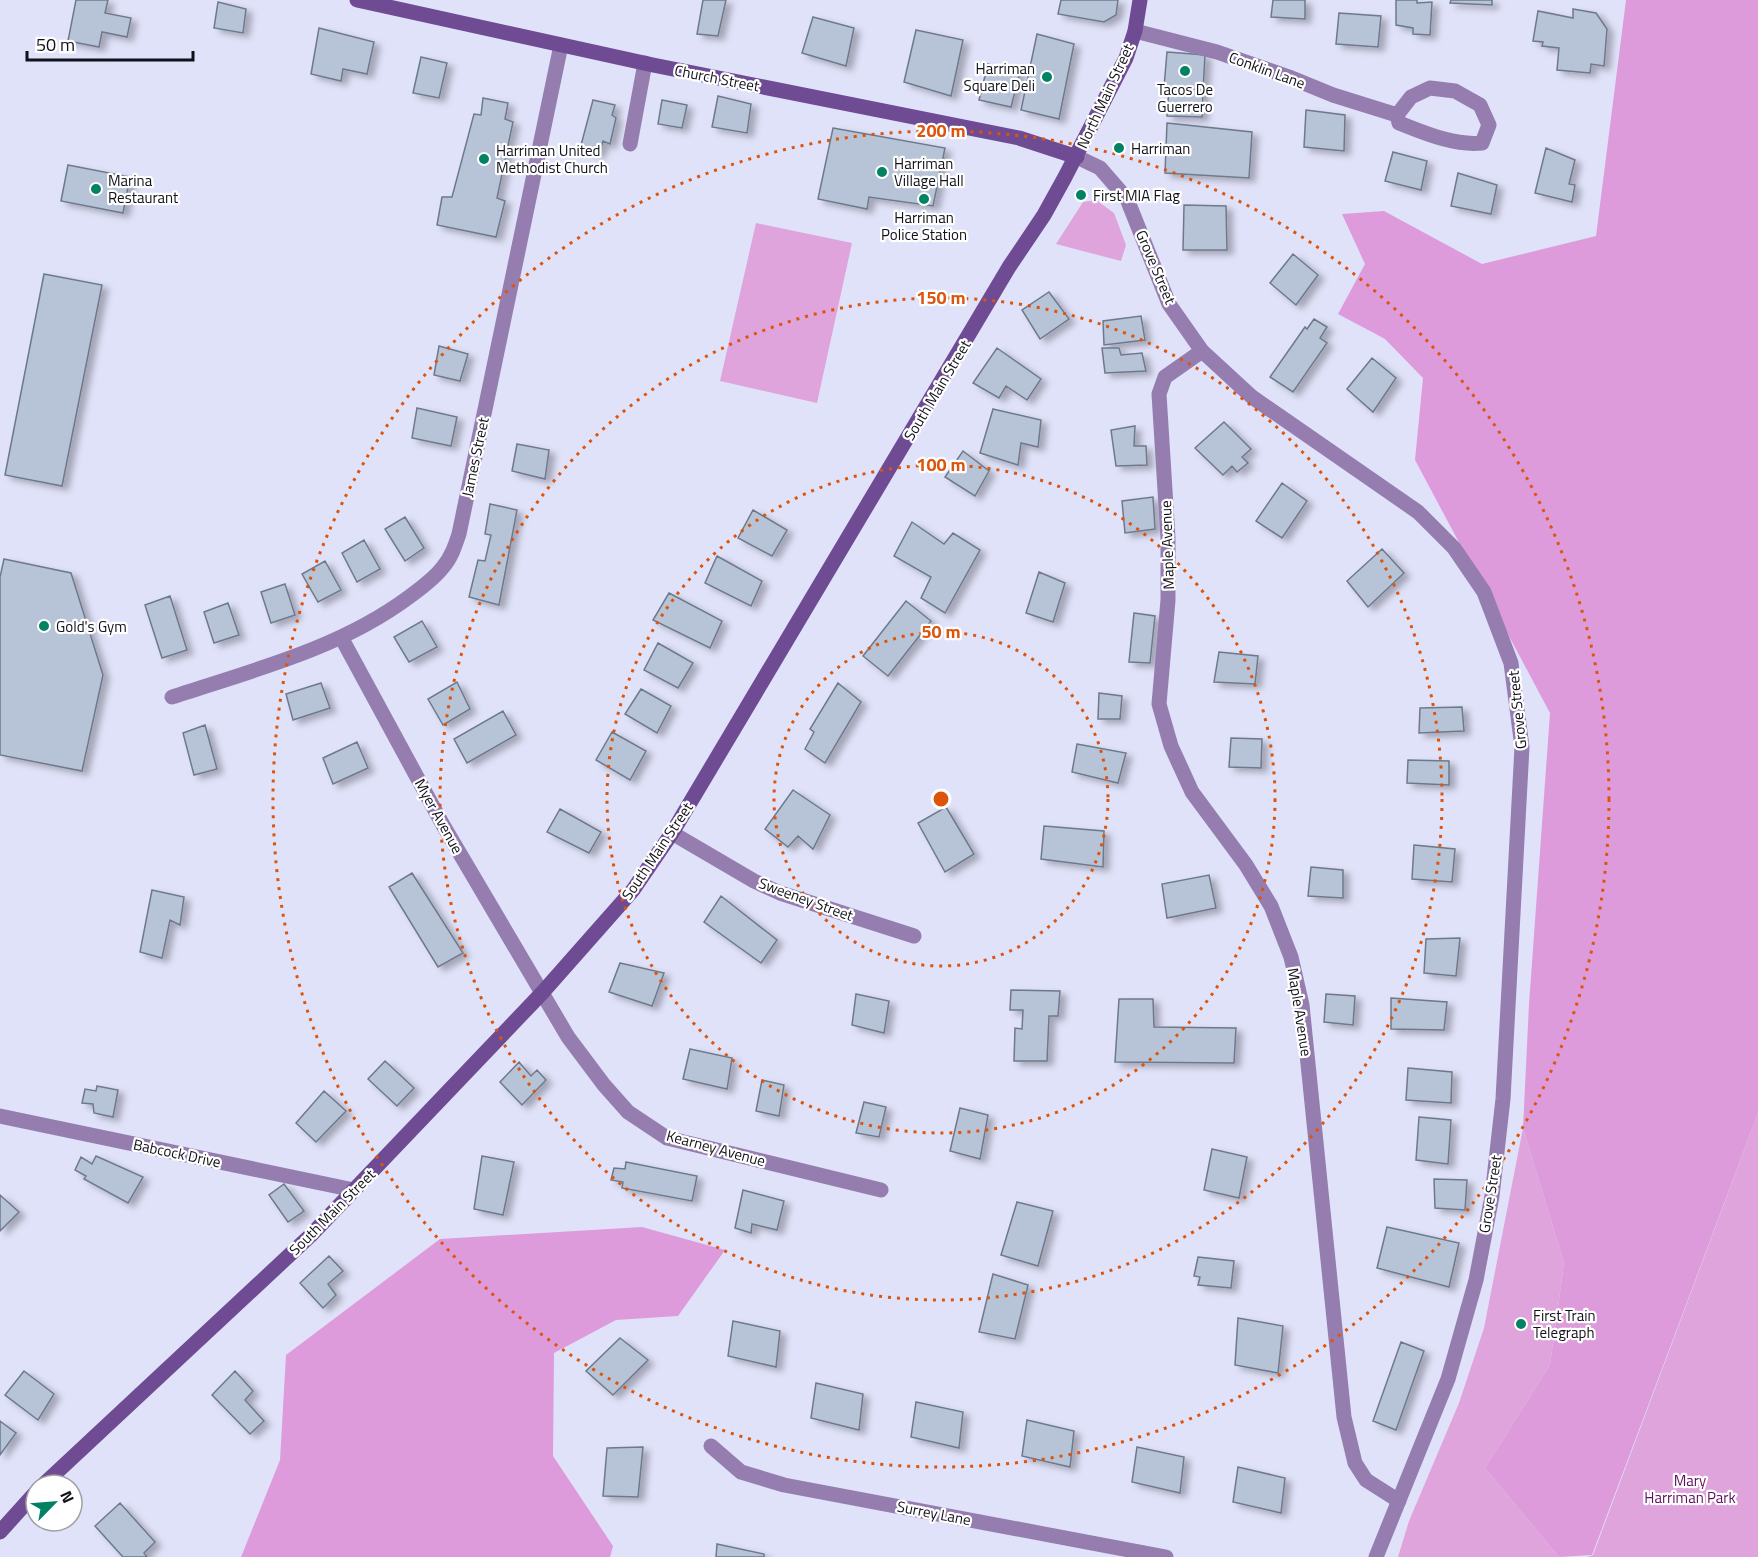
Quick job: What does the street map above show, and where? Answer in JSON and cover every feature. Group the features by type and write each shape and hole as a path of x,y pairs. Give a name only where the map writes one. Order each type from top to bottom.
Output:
{"street":[{"name":"Church Street","path":"357,0 645,63 1019,138 1077,157"},
{"name":"North Main Street","path":"1077,157 1126,58 1135,31 1140,0"},
{"name":"Conklin Lane","path":"1135,31 1217,52 1333,95 1397,115"},
{"name":"James Street","path":"172,697 307,653 341,637 386,614 427,584 448,561 459,534 561,45"},
{"path":"630,144 645,63"},
{"name":"Conklin Lane","path":"1430,88 1455,91 1480,105 1489,125 1482,143 1469,145 1399,123 1397,115 1411,97 1430,88"},
{"name":"Grove Street","path":"1077,157 1100,168 1127,199 1169,304 1202,351 1252,397 1418,512 1454,548 1484,592 1511,663 1522,747 1503,1099 1491,1196 1476,1280 1448,1379 1399,1501"},
{"name":"South Main Street","path":"56,1473 311,1235 542,993 633,890 672,833 1077,157"},
{"name":"Maple Avenue","path":"1202,351 1165,377 1159,394 1168,600 1159,704 1171,746 1192,792 1246,865 1271,906 1291,957 1302,1005 1344,1417 1355,1463 1366,1480 1399,1501"},
{"name":"Myer Avenue","path":"341,637 443,825 542,993"},
{"name":"Sweeney Street","path":"672,833 754,881 780,893 914,936"},
{"name":"Kearney Avenue","path":"542,993 568,1037 604,1085 628,1112 667,1138 881,1190"},
{"name":"Babcock Drive","path":"0,1116 354,1190"},
{"name":"Surrey Lane","path":"711,1446 741,1472 784,1485 1166,1557"},
{"path":"1376,1557 1399,1501"},
{"path":"0,1532 24,1505"}],"green space":[{"path":"1096,200 1114,213 1126,245 1121,261 1056,244 1083,202"},
{"path":"756,223 852,243 817,403 720,381"},
{"name":"Mary Harriman Park","path":"1758,1113 1758,1557 1587,1557 1593,1555"},
{"path":"1523,1128 1564,1263 1550,1365 1485,1468 1559,1557 1398,1557 1409,1521 1459,1403 1484,1328"}],"shaded area":[{"path":"1626,0 1758,0 1758,1113 1592,1555 1559,1557 1485,1468 1550,1365 1564,1263 1523,1128 1529,1004 1550,713 1415,460 1423,378 1385,339 1338,314 1365,264 1342,214 1384,211 1482,264 1596,236"},
{"path":"642,1227 725,1250 678,1316 616,1320 554,1353 553,1456 613,1546 610,1557 241,1557 280,1460 286,1355 440,1239"}],"building":[{"path":"76,0 108,0 105,13 131,18 127,37 102,32 99,47 68,41"},
{"path":"703,0 726,0 718,36 697,34"},
{"path":"1061,0 1118,0 1116,15 1104,22 1058,14"},
{"path":"1273,0 1305,0 1305,19 1271,17"},
{"path":"1396,0 1417,0 1417,3 1432,2 1430,35 1413,34 1413,28 1396,25"},
{"path":"1451,0 1492,0 1492,5 1450,3"},
{"path":"218,2 246,9 243,33 214,28"},
{"path":"1573,9 1596,13 1607,29 1604,66 1591,64 1590,73 1557,70 1559,48 1542,46 1543,42 1533,41 1538,11 1573,18"},
{"path":"1339,13 1381,16 1378,47 1336,44"},
{"path":"813,17 854,28 846,66 802,53"},
{"path":"319,28 374,42 367,74 343,69 341,81 311,74"},
{"path":"916,30 963,40 951,96 904,82"},
{"name":"Harriman Square Deli","path":"1037,34 1074,44 1059,119 1021,110"},
{"name":"Tacos De Guerrero","path":"1167,52 1205,55 1203,90 1164,87"},
{"path":"421,57 447,63 439,98 413,93"},
{"path":"988,64 1020,72 1011,107 979,100"},
{"path":"1169,87 1203,90 1202,117 1167,116"},
{"path":"718,96 751,104 747,133 712,127"},
{"name":"Harriman United Methodist Church","path":"483,98 508,103 505,119 513,122 497,198 505,201 496,237 437,225 442,197 452,197 474,114 481,115"},
{"path":"593,100 615,105 612,115 616,118 610,144 603,141 599,154 580,149"},
{"path":"662,100 687,105 682,128 658,124"},
{"path":"1306,110 1345,115 1344,151 1304,147"},
{"path":"1167,123 1252,132 1249,178 1165,173"},
{"name":"Harriman Village Hall","path":"833,128 945,148 933,206 869,197 867,209 818,199"},
{"path":"1546,148 1575,160 1569,184 1575,185 1572,202 1535,193"},
{"path":"1393,152 1427,161 1421,190 1385,181"},
{"name":"Marina Restaurant","path":"68,165 130,177 123,213 61,201"},
{"path":"1458,173 1497,185 1491,214 1451,206"},
{"path":"1184,205 1226,206 1227,250 1183,250"},
{"path":"1293,254 1318,275 1296,305 1270,283"},
{"path":"44,274 102,285 62,486 5,475"},
{"path":"1049,292 1069,319 1040,339 1022,310"},
{"path":"1141,316 1145,340 1104,345 1103,321"},
{"path":"1314,319 1327,327 1320,338 1327,343 1293,392 1270,377 1305,327 1307,329"},
{"path":"439,346 468,354 460,381 434,375"},
{"path":"997,348 1041,379 1027,400 1006,386 999,398 973,383"},
{"path":"1102,348 1119,348 1121,355 1142,353 1146,371 1105,373"},
{"path":"1372,358 1396,378 1373,412 1347,389"},
{"path":"417,408 457,417 451,446 412,438"},
{"path":"993,409 1041,420 1038,447 1021,443 1018,465 980,453"},
{"path":"1224,422 1251,449 1242,457 1248,463 1237,472 1232,466 1223,475 1195,448"},
{"path":"1135,426 1134,446 1146,446 1147,465 1116,466 1111,430"},
{"path":"517,444 549,450 545,479 512,471"},
{"path":"963,451 989,471 975,496 945,477"},
{"path":"1282,483 1307,501 1282,538 1256,521"},
{"path":"1153,497 1155,529 1125,533 1122,501"},
{"path":"490,504 517,510 499,605 469,597 478,560 485,561 491,535 485,534"},
{"path":"753,510 787,530 772,556 738,538"},
{"path":"405,517 424,548 405,561 385,529"},
{"path":"912,522 944,544 953,533 980,550 945,613 921,598 931,577 894,556"},
{"path":"364,540 380,569 357,582 342,553"},
{"path":"1382,549 1404,573 1368,607 1347,581"},
{"path":"717,556 762,581 751,606 705,583"},
{"name":"Gold's Gym","path":"4,559 71,573 103,675 82,771 0,755 0,577"},
{"path":"325,561 341,590 318,602 302,574"},
{"path":"1039,572 1065,583 1053,622 1026,613"},
{"path":"285,584 295,615 271,623 261,592"},
{"path":"669,593 722,621 710,648 653,620"},
{"path":"170,596 187,650 162,658 145,605"},
{"path":"906,601 931,621 888,676 863,656"},
{"path":"228,603 239,635 214,643 204,612"},
{"path":"1134,613 1155,616 1150,663 1129,662"},
{"path":"422,621 437,647 409,662 394,637"},
{"path":"658,643 693,663 678,688 644,670"},
{"path":"1219,652 1258,656 1255,684 1214,682"},
{"path":"457,682 470,709 443,725 428,699"},
{"path":"321,683 330,708 293,720 286,694"},
{"path":"838,683 861,702 825,763 805,749 814,732 810,729"},
{"path":"641,689 671,706 657,733 625,714"},
{"path":"1099,693 1122,696 1120,719 1098,719"},
{"path":"1462,707 1464,731 1419,733 1420,708"},
{"path":"503,711 516,735 467,763 454,739"},
{"path":"205,725 217,769 194,775 183,733"},
{"path":"612,732 646,751 630,780 596,760"},
{"path":"1231,738 1262,739 1261,768 1229,767"},
{"path":"357,742 368,768 333,784 323,758"},
{"path":"1077,744 1126,753 1118,783 1072,772"},
{"path":"1408,760 1449,761 1449,785 1407,783"},
{"path":"793,790 830,815 813,849 798,836 788,847 765,829"},
{"path":"946,807 974,854 945,872 918,823"},
{"path":"560,809 601,832 589,853 547,832"},
{"path":"1044,826 1104,831 1103,867 1041,859"},
{"path":"1414,845 1455,849 1452,882 1412,879"},
{"path":"1311,867 1343,870 1343,898 1308,896"},
{"path":"412,873 463,953 438,967 389,887"},
{"path":"1209,875 1216,908 1167,918 1162,884"},
{"path":"152,890 184,897 180,925 170,920 162,958 140,952"},
{"path":"721,896 777,940 761,963 704,922"},
{"path":"1460,938 1456,976 1424,973 1426,939"},
{"path":"620,963 664,973 652,1006 609,992"},
{"path":"1011,990 1060,991 1058,1016 1049,1016 1047,1061 1014,1061 1015,1028 1022,1029 1023,1010 1010,1010"},
{"path":"856,994 889,1001 884,1033 852,1025"},
{"path":"1326,994 1355,996 1353,1025 1324,1022"},
{"path":"1391,998 1447,1002 1444,1030 1391,1029"},
{"path":"1119,999 1153,999 1154,1027 1236,1028 1234,1063 1115,1062"},
{"path":"690,1049 732,1058 727,1089 683,1079"},
{"path":"385,1061 414,1088 397,1106 368,1079"},
{"path":"519,1062 531,1076 537,1070 546,1080 522,1105 500,1082"},
{"path":"1408,1068 1452,1072 1451,1103 1406,1100"},
{"path":"762,1080 784,1085 779,1116 756,1111"},
{"path":"97,1086 118,1090 113,1117 94,1113 93,1104 82,1103 85,1089 96,1091"},
{"path":"324,1091 346,1111 316,1142 296,1123"},
{"path":"864,1102 886,1107 879,1137 856,1133"},
{"path":"960,1108 988,1115 980,1159 950,1151"},
{"path":"1419,1117 1451,1120 1448,1164 1416,1160"},
{"path":"1212,1149 1247,1157 1239,1198 1204,1190"},
{"path":"96,1156 143,1177 128,1203 84,1179 86,1176 75,1170 81,1157 92,1164"},
{"path":"482,1156 514,1162 503,1215 474,1209"},
{"path":"626,1162 697,1176 692,1201 622,1188 623,1182 611,1180 614,1168 625,1169"},
{"path":"1434,1179 1467,1180 1465,1210 1435,1208"},
{"path":"284,1184 304,1211 288,1222 269,1195"},
{"path":"743,1190 784,1201 777,1230 752,1224 751,1233 735,1228"},
{"path":"0,1195 19,1212 0,1231"},
{"path":"1017,1202 1053,1211 1038,1266 1001,1255"},
{"path":"1387,1227 1459,1243 1449,1287 1377,1268"},
{"path":"329,1256 343,1271 328,1284 336,1295 323,1308 300,1283"},
{"path":"1198,1257 1234,1261 1231,1288 1198,1285 1200,1277 1194,1276"},
{"path":"993,1274 1028,1285 1015,1339 979,1332"},
{"path":"1238,1318 1283,1326 1278,1373 1235,1365"},
{"path":"733,1321 780,1331 776,1367 728,1356"},
{"path":"620,1338 648,1360 613,1395 586,1371"},
{"path":"1401,1342 1424,1351 1396,1430 1373,1421"},
{"path":"24,1371 54,1394 38,1420 5,1395"},
{"path":"235,1371 253,1391 245,1400 264,1421 250,1434 212,1395"},
{"path":"816,1383 863,1394 859,1430 811,1418"},
{"path":"916,1402 963,1412 959,1448 911,1437"},
{"path":"1027,1420 1074,1431 1070,1467 1022,1456"},
{"path":"0,1421 16,1433 0,1455"},
{"path":"643,1447 638,1497 603,1496 607,1448"},
{"path":"1137,1447 1184,1457 1180,1493 1132,1482"},
{"path":"1238,1467 1285,1478 1281,1513 1233,1502"},
{"path":"120,1503 155,1542 144,1553 147,1557 123,1557 95,1526"},
{"path":"717,1544 764,1554 764,1557 716,1557"}],"place":[{"name":"Tacos De Guerrero","path":"1185,71"},
{"name":"Harriman Square Deli","path":"1047,77"},
{"name":"Harriman","path":"1119,148"},
{"name":"Harriman United Methodist Church","path":"484,159"},
{"name":"Harriman Village Hall","path":"882,172"},
{"name":"Marina Restaurant","path":"96,189"},
{"name":"First MIA Flag","path":"1081,195"},
{"name":"Harriman Police Station","path":"924,199"},
{"name":"Gold's Gym","path":"44,626"},
{"name":"First Train Telegraph","path":"1521,1324"}]}
